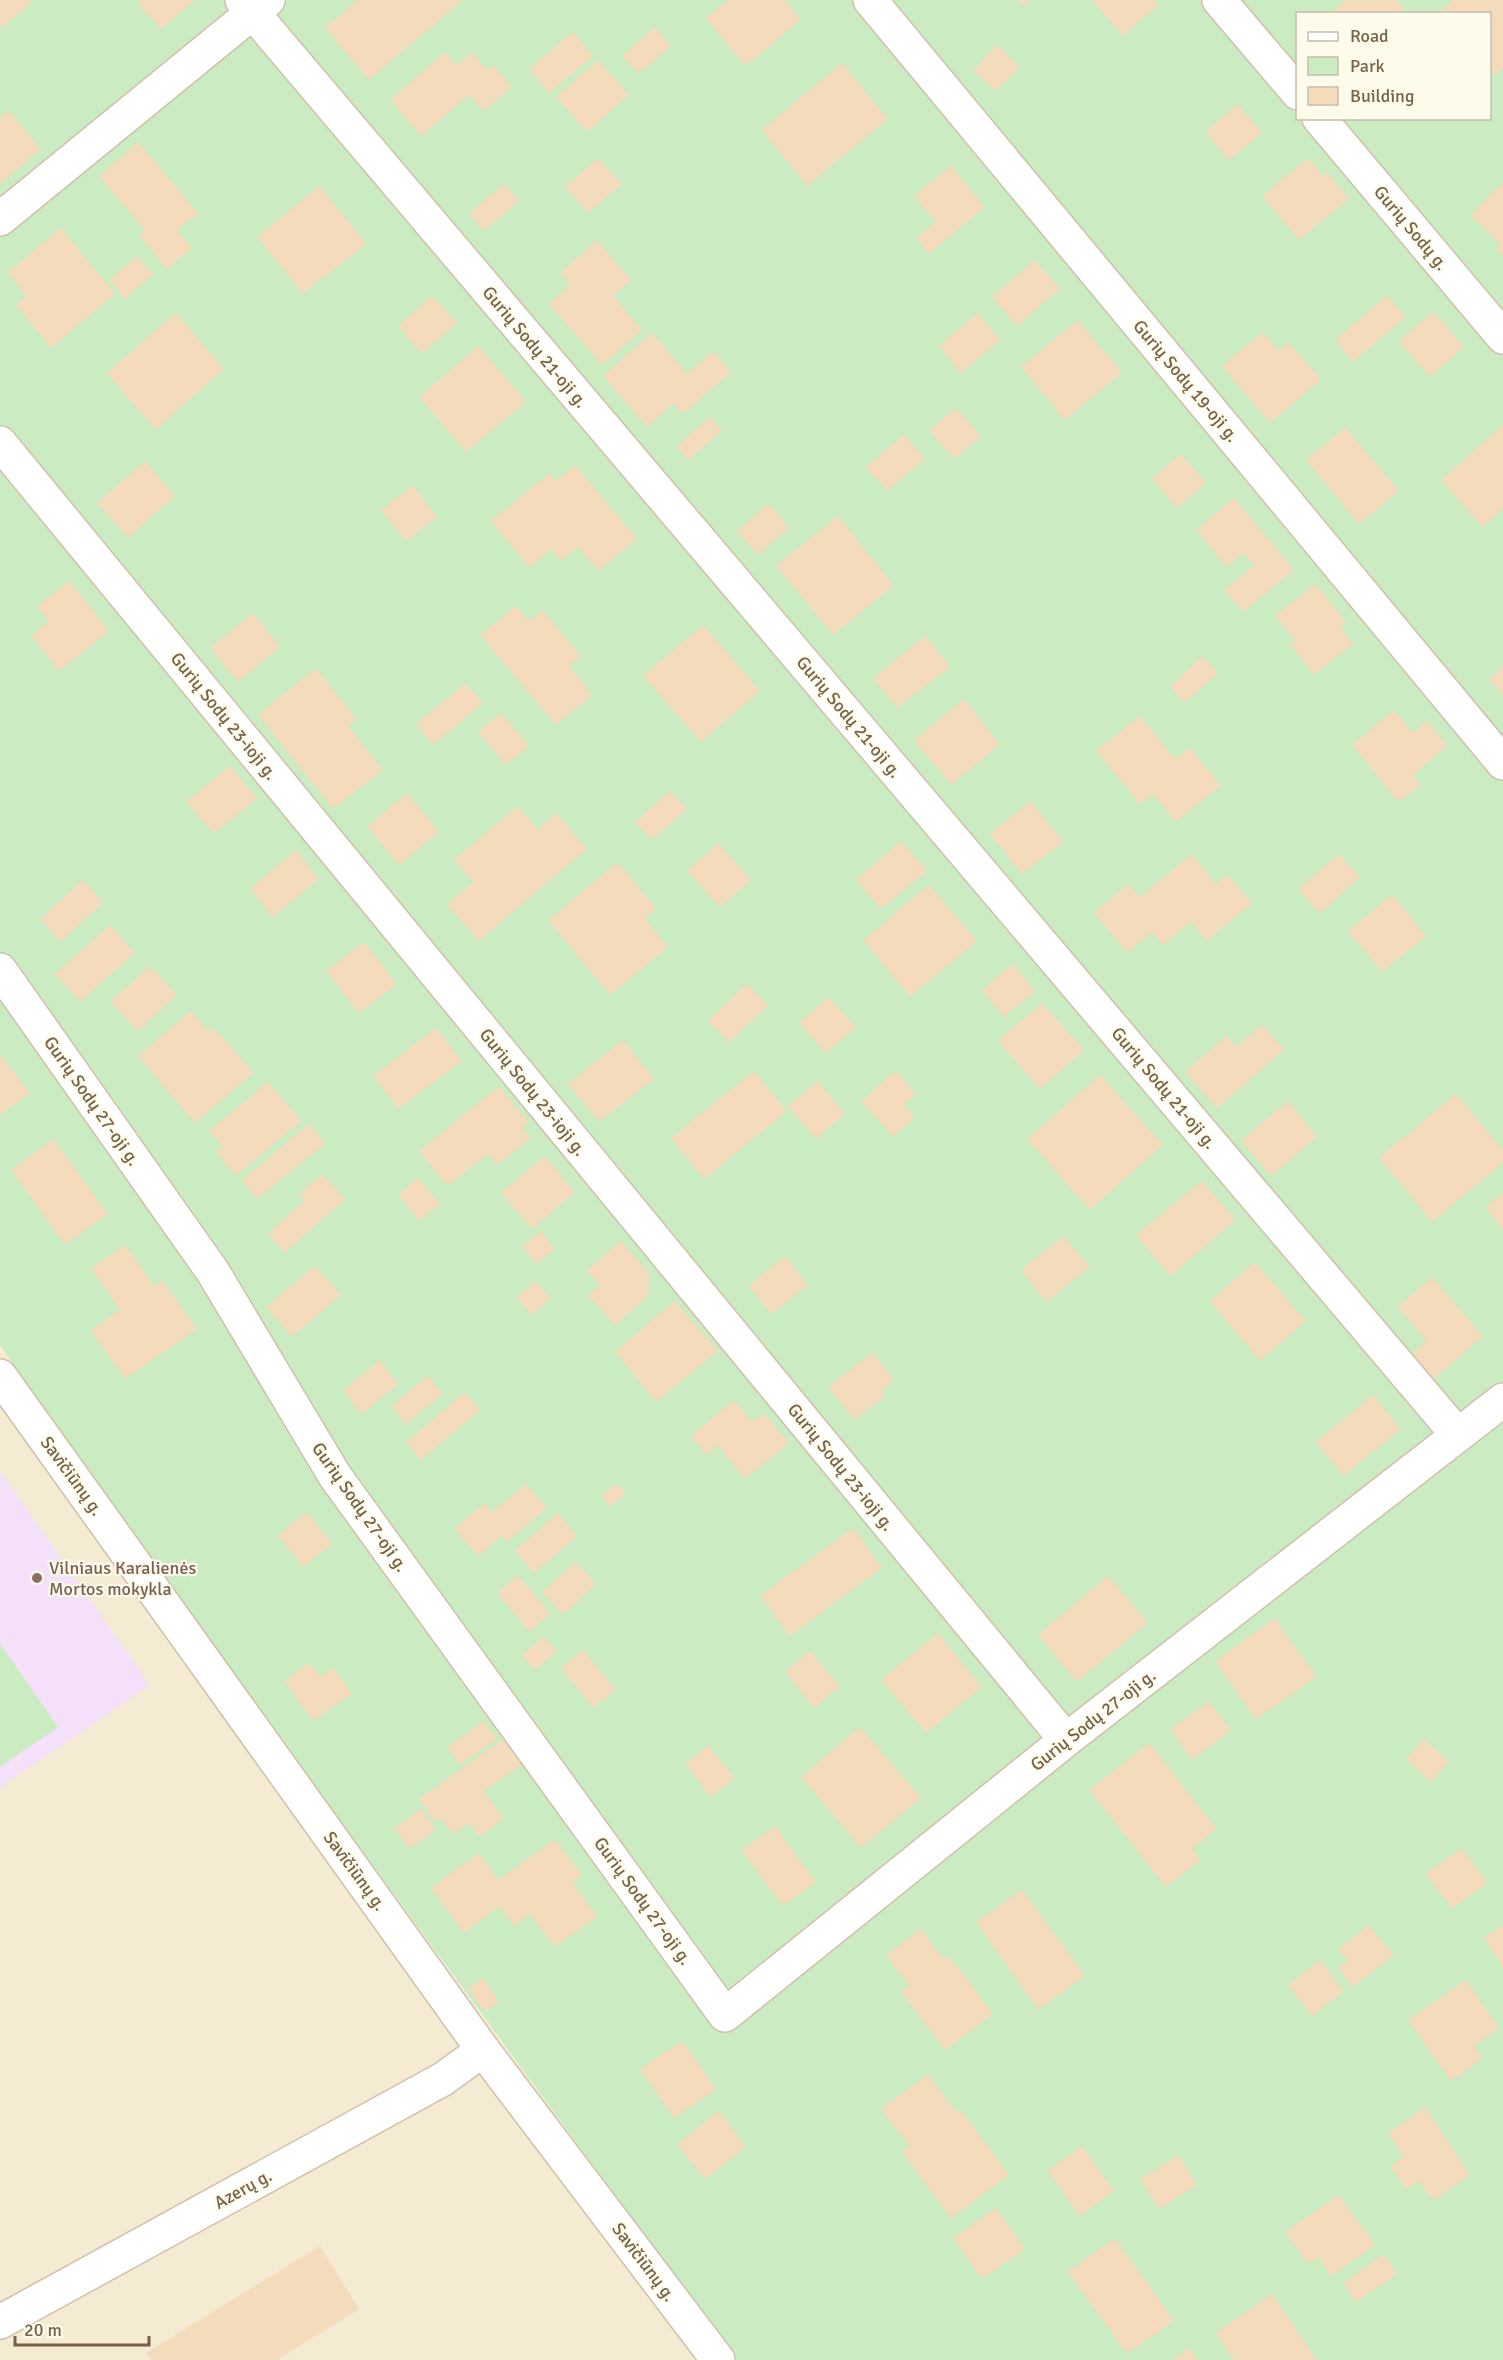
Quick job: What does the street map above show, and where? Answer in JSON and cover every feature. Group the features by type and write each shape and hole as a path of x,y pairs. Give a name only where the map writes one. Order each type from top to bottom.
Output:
{"street":[{"name":"Gurių Sodų 19-oji g.","path":"870,0 1503,763"},
{"path":"1219,0 1296,91"},
{"path":"0,219 254,4"},
{"name":"Gurių Sodų 21-oji g.","path":"254,4 1457,1434"},
{"name":"Gurių Sodų g.","path":"1321,120 1503,337"},
{"name":"Gurių Sodų 23-ioji g.","path":"0,443 1066,1740"},
{"name":"Gurių Sodų 27-oji g.","path":"0,970 213,1272 335,1476 725,2015 1066,1740 1503,1400"},
{"name":"Savičiūnų g.","path":"0,1376 483,2050 718,2360"},
{"name":"Azerų g.","path":"0,2322 443,2079 483,2050"}],"shaded area":[{"path":"0,1345 211,1645 736,2360 0,2360"},
{"name":"Vilniaus Karalienės Mortos mokykla","path":"0,1471 150,1685 0,1788"}],"green space":[{"path":"0,0 1503,0 1503,2360 736,2360 211,1645 0,1345"},
{"path":"0,1644 58,1727 0,1767"}],"building":[{"path":"0,0 29,0 31,3 3,27 0,24"},
{"path":"141,0 195,0 161,29 138,3"},
{"path":"358,0 463,0 369,80 325,28"},
{"path":"728,0 785,0 801,20 745,66 706,18"},
{"path":"1019,0 1031,0 1024,6"},
{"path":"1092,0 1154,0 1158,5 1123,36"},
{"path":"1345,0 1397,0 1404,8 1400,12 1332,12"},
{"path":"1453,0 1503,0 1503,68 1496,75 1491,69 1491,12 1440,12"},
{"path":"655,27 671,46 639,74 622,56"},
{"path":"573,32 593,56 549,93 529,69"},
{"path":"997,45 1020,67 996,91 973,70"},
{"path":"445,52 457,66 472,52 487,70 493,65 512,87 483,111 469,95 421,136 390,100"},
{"path":"598,60 629,95 587,132 556,97"},
{"path":"842,63 888,119 807,186 762,130"},
{"path":"1238,104 1262,133 1229,160 1205,132"},
{"path":"8,110 41,149 0,184 0,117"},
{"path":"138,142 198,213 177,230 192,248 167,269 139,236 145,230 99,176"},
{"path":"598,158 622,184 588,213 565,187"},
{"path":"1308,158 1323,176 1328,173 1349,199 1299,240 1262,196"},
{"path":"951,166 985,207 929,254 916,238 936,222 914,196"},
{"path":"1503,183 1503,256 1496,249 1500,244 1471,215"},
{"path":"504,184 519,201 484,231 469,213"},
{"path":"320,186 366,244 303,294 257,237"},
{"path":"61,228 115,294 51,348 16,305 26,296 8,272"},
{"path":"597,240 631,280 613,296 642,330 602,365 549,304 570,285 560,273"},
{"path":"137,256 153,274 125,299 109,280"},
{"path":"1035,260 1060,289 1017,326 992,297"},
{"path":"1387,295 1406,317 1353,362 1335,340"},
{"path":"432,296 457,323 422,354 398,326"},
{"path":"1433,312 1464,347 1430,377 1398,341"},
{"path":"176,313 224,369 155,430 107,373"},
{"path":"978,313 1000,340 961,373 939,346"},
{"path":"1078,320 1122,373 1065,420 1021,367"},
{"path":"1263,332 1279,351 1289,342 1321,380 1270,423 1222,366"},
{"path":"652,333 687,374 713,351 731,372 683,414 674,403 647,427 603,376"},
{"path":"479,346 526,402 466,452 419,397"},
{"path":"956,408 981,436 954,459 929,431"},
{"path":"710,417 722,431 688,460 676,447"},
{"path":"1503,425 1503,509 1482,527 1441,480"},
{"path":"1345,427 1399,491 1359,524 1306,460"},
{"path":"904,435 925,459 887,491 866,467"},
{"path":"1181,454 1206,483 1177,508 1152,479"},
{"path":"145,461 175,496 128,538 97,503"},
{"path":"575,465 637,539 598,571 579,547 561,561 551,549 529,568 491,521 550,473 556,481"},
{"path":"413,485 437,517 406,541 381,510"},
{"path":"1234,498 1294,570 1243,612 1224,590 1254,565 1243,553 1227,567 1196,530"},
{"path":"769,503 789,528 758,555 737,531"},
{"path":"838,516 894,586 833,635 776,566"},
{"path":"69,581 109,631 59,671 31,636 49,621 37,607"},
{"path":"1315,584 1346,622 1340,627 1353,644 1314,675 1290,644 1295,640 1275,616"},
{"path":"515,606 529,621 542,610 581,656 569,666 592,695 556,725 480,635"},
{"path":"253,613 280,647 238,682 210,648"},
{"path":"703,625 760,691 701,742 643,676"},
{"path":"926,636 950,667 897,708 873,678"},
{"path":"1202,656 1218,673 1185,703 1170,687"},
{"path":"1503,667 1503,695 1489,679"},
{"path":"316,668 356,719 348,726 383,770 333,809 258,715"},
{"path":"466,683 483,703 433,745 416,724"},
{"path":"964,699 1000,744 951,785 914,740"},
{"path":"1394,710 1412,733 1427,721 1447,746 1413,775 1421,785 1398,802 1352,745"},
{"path":"501,713 529,746 506,765 478,732"},
{"path":"1140,716 1175,759 1190,748 1221,786 1176,822 1153,794 1140,804 1096,751"},
{"path":"230,766 257,798 214,834 186,802"},
{"path":"670,791 687,809 652,840 635,822"},
{"path":"407,793 439,832 399,865 367,826"},
{"path":"1031,801 1063,842 1022,874 990,834"},
{"path":"518,806 538,830 556,813 587,849 479,941 447,905 473,882 454,860"},
{"path":"901,841 927,871 881,909 856,880"},
{"path":"718,843 751,880 720,907 687,871"},
{"path":"296,850 319,879 273,917 250,889"},
{"path":"1192,854 1216,884 1228,875 1252,903 1207,941 1191,922 1163,945 1152,932 1128,953 1094,913 1128,884 1140,897"},
{"path":"1339,854 1360,877 1319,914 1298,889"},
{"path":"618,862 656,909 645,918 668,947 610,995 548,920"},
{"path":"83,880 103,903 60,942 40,919"},
{"path":"929,885 977,941 910,997 863,940"},
{"path":"1392,895 1426,936 1382,972 1348,931"},
{"path":"110,925 135,953 80,1002 55,974"},
{"path":"364,942 397,984 359,1013 326,971"},
{"path":"1013,964 1035,992 1004,1017 982,990"},
{"path":"150,966 177,995 138,1031 110,1002"},
{"path":"747,984 768,1005 729,1043 708,1021"},
{"path":"828,997 856,1027 826,1053 799,1023"},
{"path":"1042,1003 1084,1050 1040,1089 998,1041"},
{"path":"191,1011 209,1032 214,1028 253,1073 195,1123 138,1056"},
{"path":"1262,1025 1284,1050 1217,1108 1185,1072 1227,1036 1236,1047"},
{"path":"436,1028 462,1061 398,1109 373,1076"},
{"path":"623,1040 654,1079 599,1122 568,1084"},
{"path":"0,1054 30,1093 0,1115"},
{"path":"754,1071 787,1111 704,1179 671,1138"},
{"path":"895,1071 916,1094 904,1105 915,1117 893,1137 861,1101"},
{"path":"1100,1075 1163,1145 1090,1210 1027,1139"},
{"path":"818,1081 845,1114 816,1139 788,1106"},
{"path":"268,1082 301,1121 236,1176 216,1152 223,1147 209,1131"},
{"path":"499,1086 529,1123 522,1128 531,1138 497,1165 488,1154 448,1186 419,1151"},
{"path":"1456,1094 1503,1150 1503,1163 1432,1222 1379,1158"},
{"path":"1288,1101 1317,1137 1271,1176 1241,1141"},
{"path":"309,1124 325,1144 257,1199 242,1180"},
{"path":"53,1139 108,1214 65,1245 11,1170"},
{"path":"545,1156 575,1192 532,1229 501,1193"},
{"path":"322,1174 345,1199 285,1253 268,1234 304,1201 299,1195"},
{"path":"418,1178 440,1204 419,1221 398,1195"},
{"path":"1202,1181 1236,1220 1170,1276 1136,1235"},
{"path":"1503,1193 1503,1230 1485,1207"},
{"path":"541,1231 555,1249 536,1264 522,1246"},
{"path":"1064,1236 1090,1267 1046,1302 1021,1270"},
{"path":"621,1241 650,1274 647,1297 615,1325 588,1295 600,1285 587,1270"},
{"path":"125,1245 154,1286 163,1281 197,1329 125,1379 91,1330 120,1310 91,1268"},
{"path":"785,1256 808,1285 771,1314 748,1286"},
{"path":"1255,1262 1306,1321 1260,1361 1210,1301"},
{"path":"315,1266 341,1295 292,1337 266,1307"},
{"path":"1432,1277 1483,1336 1434,1379 1412,1354 1427,1341 1397,1307"},
{"path":"535,1281 551,1298 532,1315 517,1298"},
{"path":"675,1301 718,1351 656,1402 615,1352"},
{"path":"872,1353 894,1380 881,1391 885,1396 855,1420 828,1387"},
{"path":"379,1360 398,1384 362,1414 343,1391"},
{"path":"428,1376 443,1394 406,1424 391,1406"},
{"path":"465,1392 480,1410 421,1460 406,1442"},
{"path":"1373,1395 1401,1429 1343,1476 1316,1442"},
{"path":"734,1400 752,1422 764,1413 789,1443 745,1479 718,1445 707,1455 691,1436"},
{"path":"526,1484 547,1508 507,1542 502,1536 478,1556 454,1529 485,1503 492,1512"},
{"path":"617,1484 626,1494 610,1507 601,1496"},
{"path":"307,1512 332,1544 303,1567 278,1535"},
{"path":"558,1513 577,1536 534,1573 515,1551"},
{"path":"853,1528 882,1568 790,1636 760,1596"},
{"path":"576,1562 596,1584 563,1615 542,1592"},
{"path":"518,1575 550,1614 530,1632 497,1593"},
{"path":"1108,1576 1148,1623 1077,1682 1038,1635"},
{"path":"1275,1618 1316,1677 1256,1719 1215,1661"},
{"path":"938,1633 982,1687 926,1733 881,1680"},
{"path":"543,1637 557,1651 535,1670 522,1655"},
{"path":"583,1650 616,1690 593,1708 561,1668"},
{"path":"810,1651 840,1686 814,1708 785,1672"},
{"path":"309,1662 320,1677 333,1668 352,1694 313,1721 284,1681"},
{"path":"1209,1701 1231,1730 1192,1760 1170,1730"},
{"path":"484,1721 497,1739 460,1765 447,1747"},
{"path":"860,1727 921,1798 861,1848 801,1777"},
{"path":"506,1737 524,1763 484,1791 504,1819 479,1837 469,1823 453,1834 441,1818 435,1822 419,1799"},
{"path":"1424,1739 1449,1762 1431,1782 1406,1759"},
{"path":"1149,1743 1217,1829 1192,1849 1201,1860 1166,1887 1089,1790"},
{"path":"708,1746 735,1778 711,1797 685,1764"},
{"path":"421,1809 436,1830 410,1849 394,1828"},
{"path":"775,1826 816,1882 783,1906 741,1850"},
{"path":"555,1839 582,1875 572,1882 597,1917 555,1947 530,1914 514,1926 500,1906 464,1933 431,1888 479,1853 498,1880"},
{"path":"1462,1848 1487,1883 1452,1909 1426,1873"},
{"path":"1022,1890 1085,1976 1038,2010 976,1922"},
{"path":"1369,1925 1394,1955 1353,1987 1338,1968 1348,1960 1338,1949"},
{"path":"1503,1925 1503,1968 1484,1937"},
{"path":"921,1929 944,1960 949,1956 993,2014 945,2050 901,1992 909,1986 886,1955"},
{"path":"1320,1960 1344,1991 1312,2016 1288,1985"},
{"path":"484,1978 499,2002 484,2012 468,1988"},
{"path":"1466,1980 1499,2028 1474,2046 1482,2059 1451,2081 1408,2020"},
{"path":"683,2041 716,2090 674,2118 640,2069"},
{"path":"928,2074 956,2112 960,2109 1009,2175 951,2218 902,2152 909,2146 881,2109"},
{"path":"1425,2107 1470,2175 1433,2201 1419,2181 1406,2189 1390,2166 1404,2157 1388,2133"},
{"path":"719,2111 746,2147 705,2179 677,2144"},
{"path":"1082,2146 1114,2191 1080,2216 1048,2171"},
{"path":"1179,2155 1197,2185 1159,2209 1140,2179"},
{"path":"1339,2195 1375,2245 1331,2276 1318,2257 1308,2264 1285,2232"},
{"path":"996,2208 1025,2249 982,2279 953,2238"},
{"path":"1115,2238 1174,2321 1127,2354 1068,2272"},
{"path":"320,2246 359,2309 277,2360 151,2360 146,2353"},
{"path":"1384,2254 1397,2274 1356,2302 1343,2283"},
{"path":"1272,2294 1317,2360 1234,2360 1216,2333"},
{"path":"1189,2348 1198,2360 1173,2360"}],"place":[{"name":"Vilniaus Karalienės Mortos mokykla","path":"37,1578"}]}
